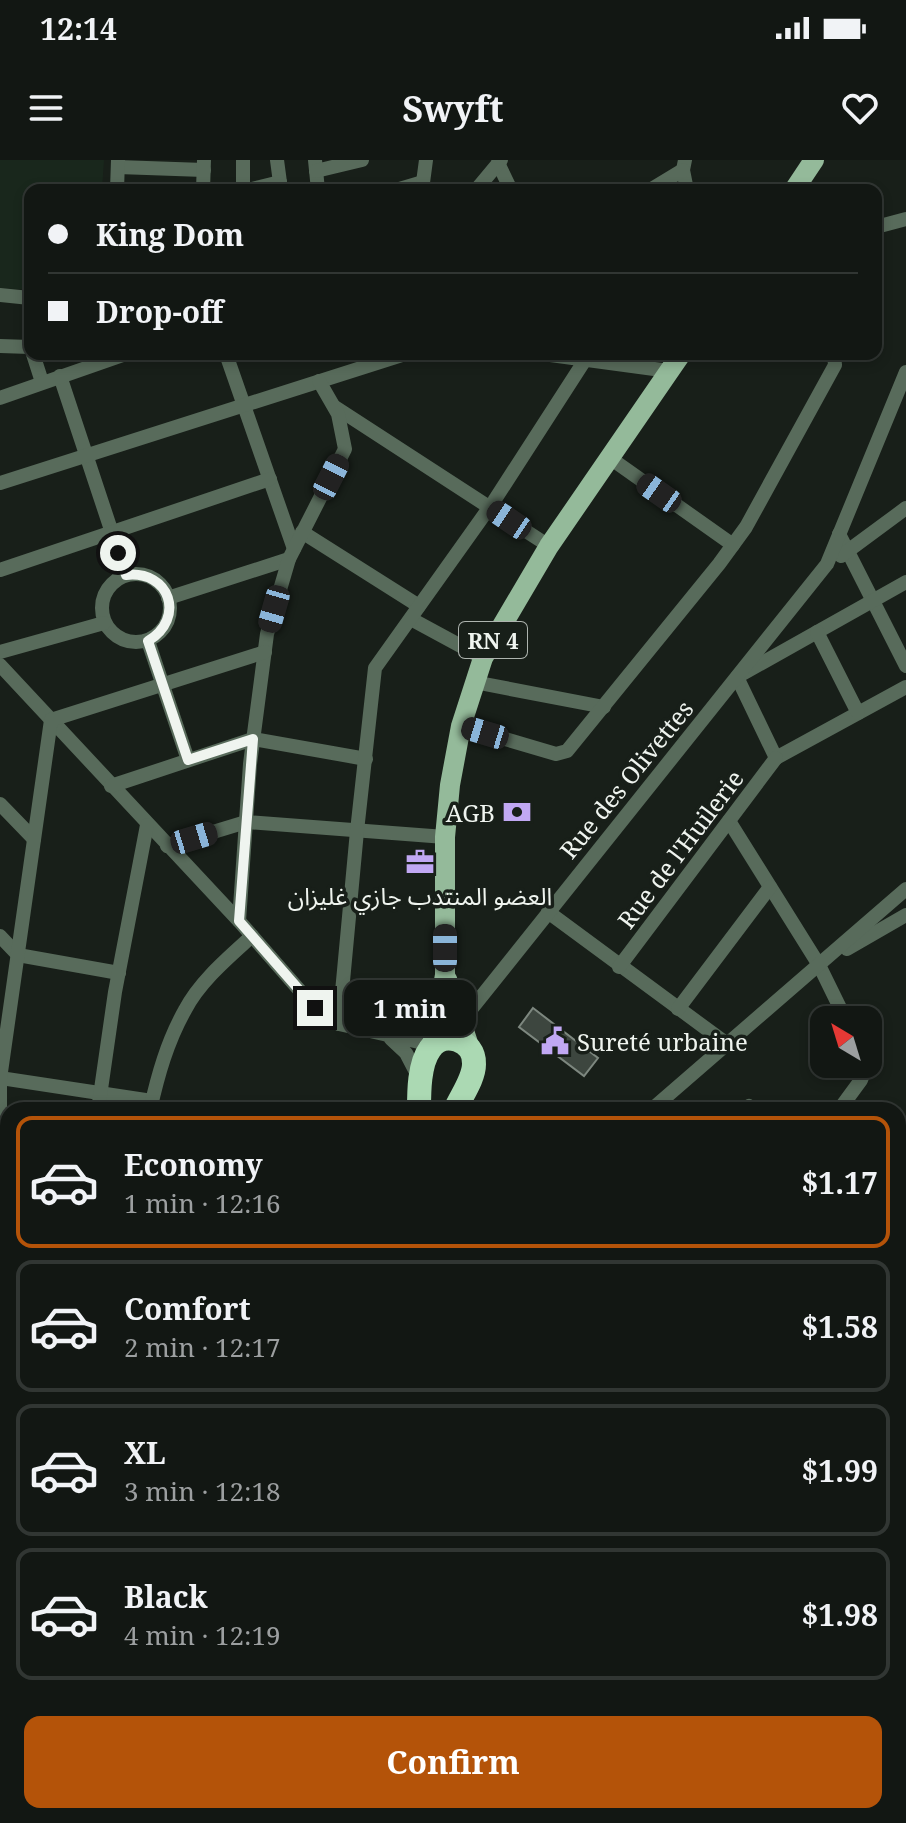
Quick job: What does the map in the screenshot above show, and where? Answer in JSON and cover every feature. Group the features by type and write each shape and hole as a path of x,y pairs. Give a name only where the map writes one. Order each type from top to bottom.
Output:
{"highway":[{"path":"419,1102 425,1059 443,1038 459,1040 470,1049 474,1068 459,1102"}],"main road":[{"path":"798,184 814,160"},
{"name":"RN 4","path":"443,1038 445,837 450,785 461,726 474,682 483,658 549,546 675,362"},
{"name":"RN 4","path":"443,1038 445,975"}],"street":[{"path":"243,160 245,184"},
{"path":"277,160 281,184"},
{"path":"316,166 362,160"},
{"path":"421,161 422,184"},
{"path":"481,184 499,162 508,184"},
{"path":"117,184 118,164 204,165"},
{"path":"658,184 684,165"},
{"path":"882,225 906,219"},
{"path":"0,295 24,297"},
{"path":"0,346 24,347"},
{"path":"35,360 42,382"},
{"path":"0,398 99,360"},
{"path":"228,360 270,479 291,554"},
{"path":"0,483 386,360"},
{"path":"339,1024 375,668 490,507 585,360 675,362"},
{"path":"461,726 562,754 604,707 746,527 835,365 835,360"},
{"path":"827,564 906,372"},
{"path":"60,376 126,575"},
{"path":"239,921 253,739 267,634 291,554 345,449 338,414 319,381"},
{"path":"333,406 549,546"},
{"path":"610,458 733,545"},
{"path":"0,570 270,479"},
{"path":"827,564 848,553 906,508"},
{"path":"302,532 483,658"},
{"path":"839,534 906,666"},
{"path":"168,598 291,554"},
{"name":"Rue des Olivettes","path":"443,1038 827,564"},
{"path":"126,575 147,576 163,588 168,598 169,618 157,635 148,641 128,642 118,638 104,623 101,612 107,589 126,575"},
{"path":"906,582 737,677 776,758 906,687"},
{"path":"0,652 104,623"},
{"path":"817,632 858,713"},
{"path":"148,641 188,760"},
{"path":"51,720 265,652"},
{"path":"0,665 239,921 305,999 327,1018 388,1036 443,1038"},
{"path":"474,682 604,707"},
{"path":"0,1159 0,1078 51,720"},
{"path":"111,786 253,739 366,759"},
{"name":"Rue de l'Huilerie","path":"619,967 776,758"},
{"path":"0,804 34,839"},
{"path":"729,821 819,965 839,1006"},
{"path":"167,846 246,822 445,837"},
{"path":"99,1102 147,825"},
{"path":"678,1009 770,887"},
{"path":"660,1102 906,889"},
{"path":"548,912 727,1044"},
{"path":"819,965 906,915"},
{"path":"0,936 18,955 119,973"},
{"path":"152,1102 163,1059 186,1007 219,967 252,936"},
{"path":"388,1036 411,1058 420,1082"},
{"path":"0,1078 100,1093 135,1102"},
{"path":"845,1102 862,1078"}],"shaded area":[{"path":"0,160 104,160 102,184 24,184 24,290 0,288"}],"building":[{"path":"533,1008 598,1058 584,1076 519,1027"}],"place":[{"name":"AGB","path":"517,812"},
{"name":"العضو المنتدب جازي غليزان","path":"420,862"},
{"name":"Sureté urbaine","path":"555,1041"}],"route":[{"path":"118,553 126,575 147,576 163,588 168,598 169,618 157,635 148,641 188,760 253,739 239,921 315,1008"}]}
